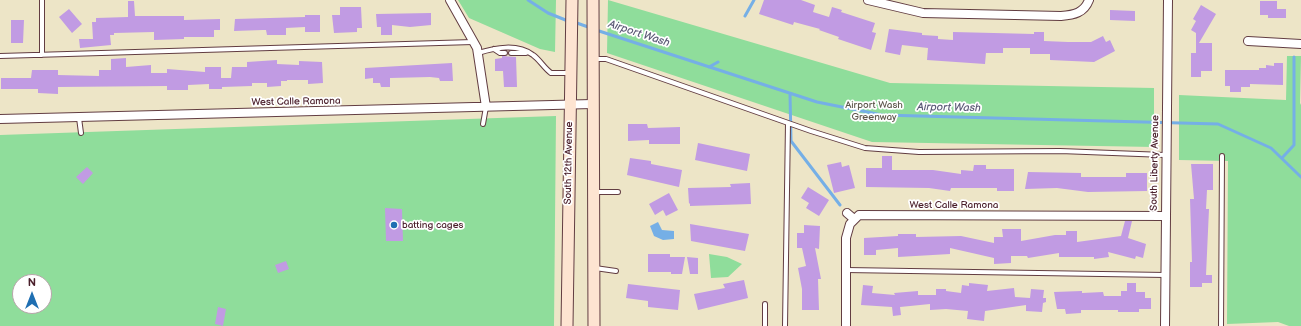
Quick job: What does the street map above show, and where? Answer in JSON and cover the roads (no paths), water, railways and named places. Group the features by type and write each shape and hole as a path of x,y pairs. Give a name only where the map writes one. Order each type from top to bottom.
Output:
{"main road":[{"name":"South 12th Avenue","path":"567,326 572,0"},
{"path":"593,4 592,104 594,326"}],"street":[{"path":"450,0 474,42 478,54 486,107"},
{"path":"873,1 923,14 1061,16 1073,15 1084,11 1089,0"},
{"name":"South Liberty Avenue","path":"1165,326 1167,275 1165,151 1168,0"},
{"path":"1248,41 1301,44"},
{"name":"West Calle Ramona","path":"0,120 592,104"},
{"path":"846,326 846,238 848,227 854,219 848,213"},
{"name":"West Calle Ramona","path":"854,219 859,215 867,214 1165,216"}],"lane":[{"path":"42,0 42,55"},
{"path":"0,56 474,42"},
{"path":"478,54 494,49 504,48 529,53 533,55 551,73 571,73"},
{"path":"494,49 500,54 505,53"},
{"path":"511,53 529,53"},
{"path":"593,59 606,59 788,123 865,148 919,152 1165,151"},
{"path":"483,124 486,107"},
{"path":"79,118 80,133"},
{"path":"784,326 788,123"},
{"path":"1221,326 1222,156"},
{"path":"593,192 618,192"},
{"path":"594,268 616,271"},
{"path":"846,270 1167,275"},
{"path":"764,326 765,304"}],"water":[{"path":"658,222 662,230 674,231 674,239 663,240 654,236 650,226"}],"waterway":[{"name":"Airport Wash","path":"528,0 548,13 568,21"},
{"path":"745,16 754,0"},
{"name":"Airport Wash","path":"574,22 591,28"},
{"name":"Airport Wash","path":"596,30 817,102 882,115 1218,124 1271,148 1301,177"},
{"path":"1282,158 1294,145 1294,57"},
{"name":"Airport Wash","path":"709,67 718,62"},
{"path":"790,94 791,141 840,205"}],"place":[{"name":"batting cages","path":"394,225"}],"park label":[{"name":"Airport Wash Greenway","path":"874,110"}]}
